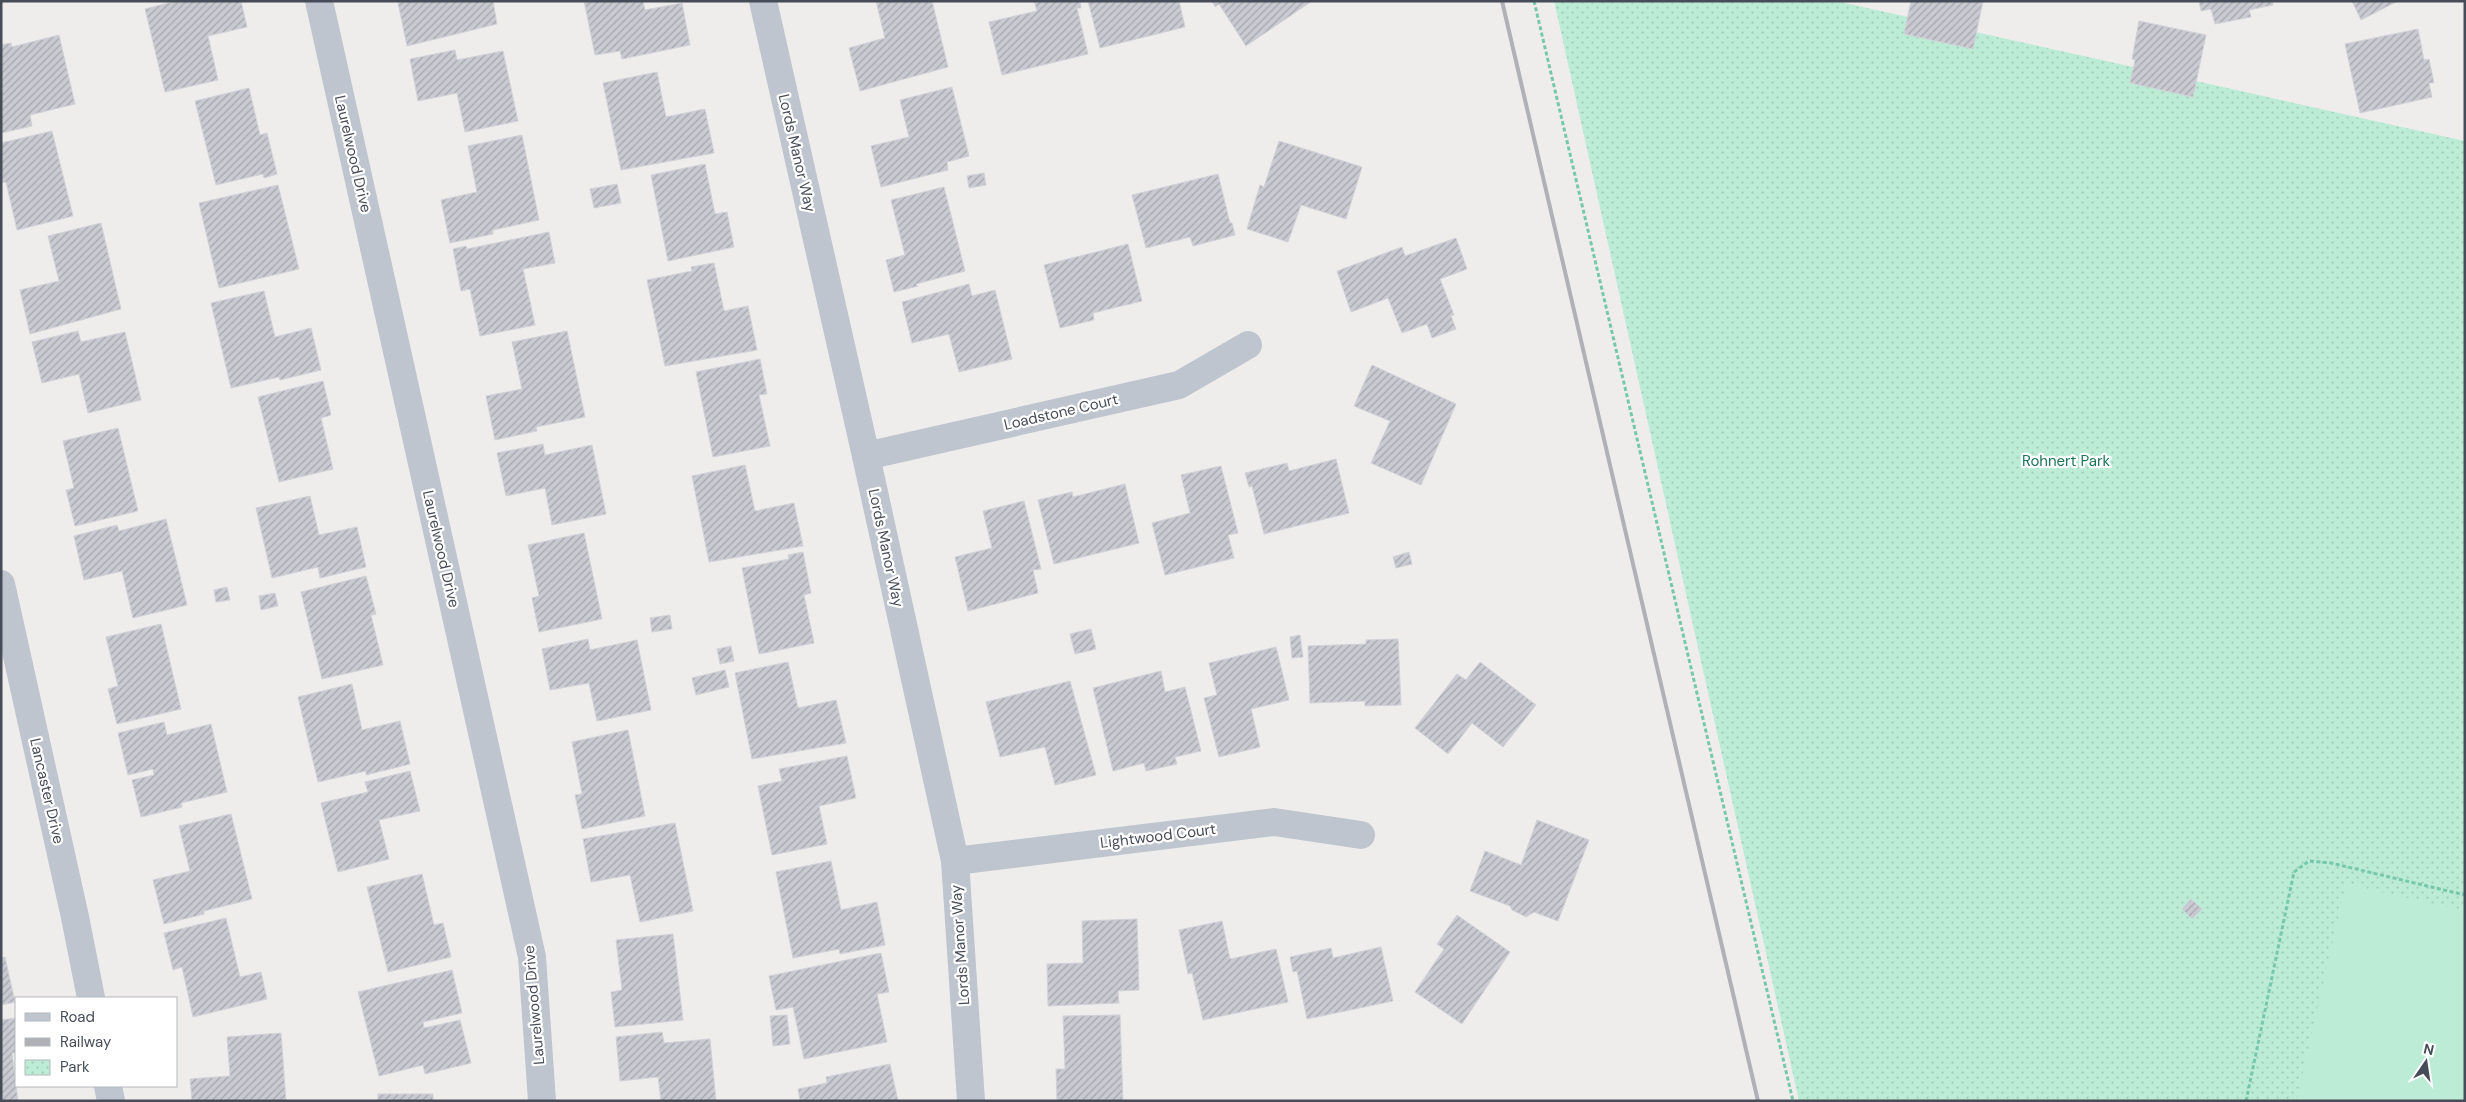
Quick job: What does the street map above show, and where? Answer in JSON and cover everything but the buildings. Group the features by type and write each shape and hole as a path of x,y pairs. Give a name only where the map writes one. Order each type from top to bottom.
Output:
{"street":[{"name":"Laurelwood Drive","path":"319,1 532,956 542,1101"},
{"name":"Lords Manor Way","path":"762,1 866,456 954,861 971,1101"},
{"name":"Loadstone Court","path":"866,456 1179,385 1248,345"},
{"name":"Lancaster Drive","path":"1,584 75,917 91,997"},
{"name":"Lightwood Court","path":"954,861 1274,822 1361,835"},
{"path":"108,1087 111,1101"}],"path":[{"path":"1534,1 1793,1101"},
{"path":"2246,1101 2294,872 2309,861 2331,863 2465,895"}],"green space":[{"name":"Rohnert Park","path":"1554,1 1836,1 2465,141 2465,1101 1799,1101"},
{"path":"2346,884 2465,911 2465,1101 2296,1101"}],"railway":[{"path":"1502,1 1758,1101"}]}
